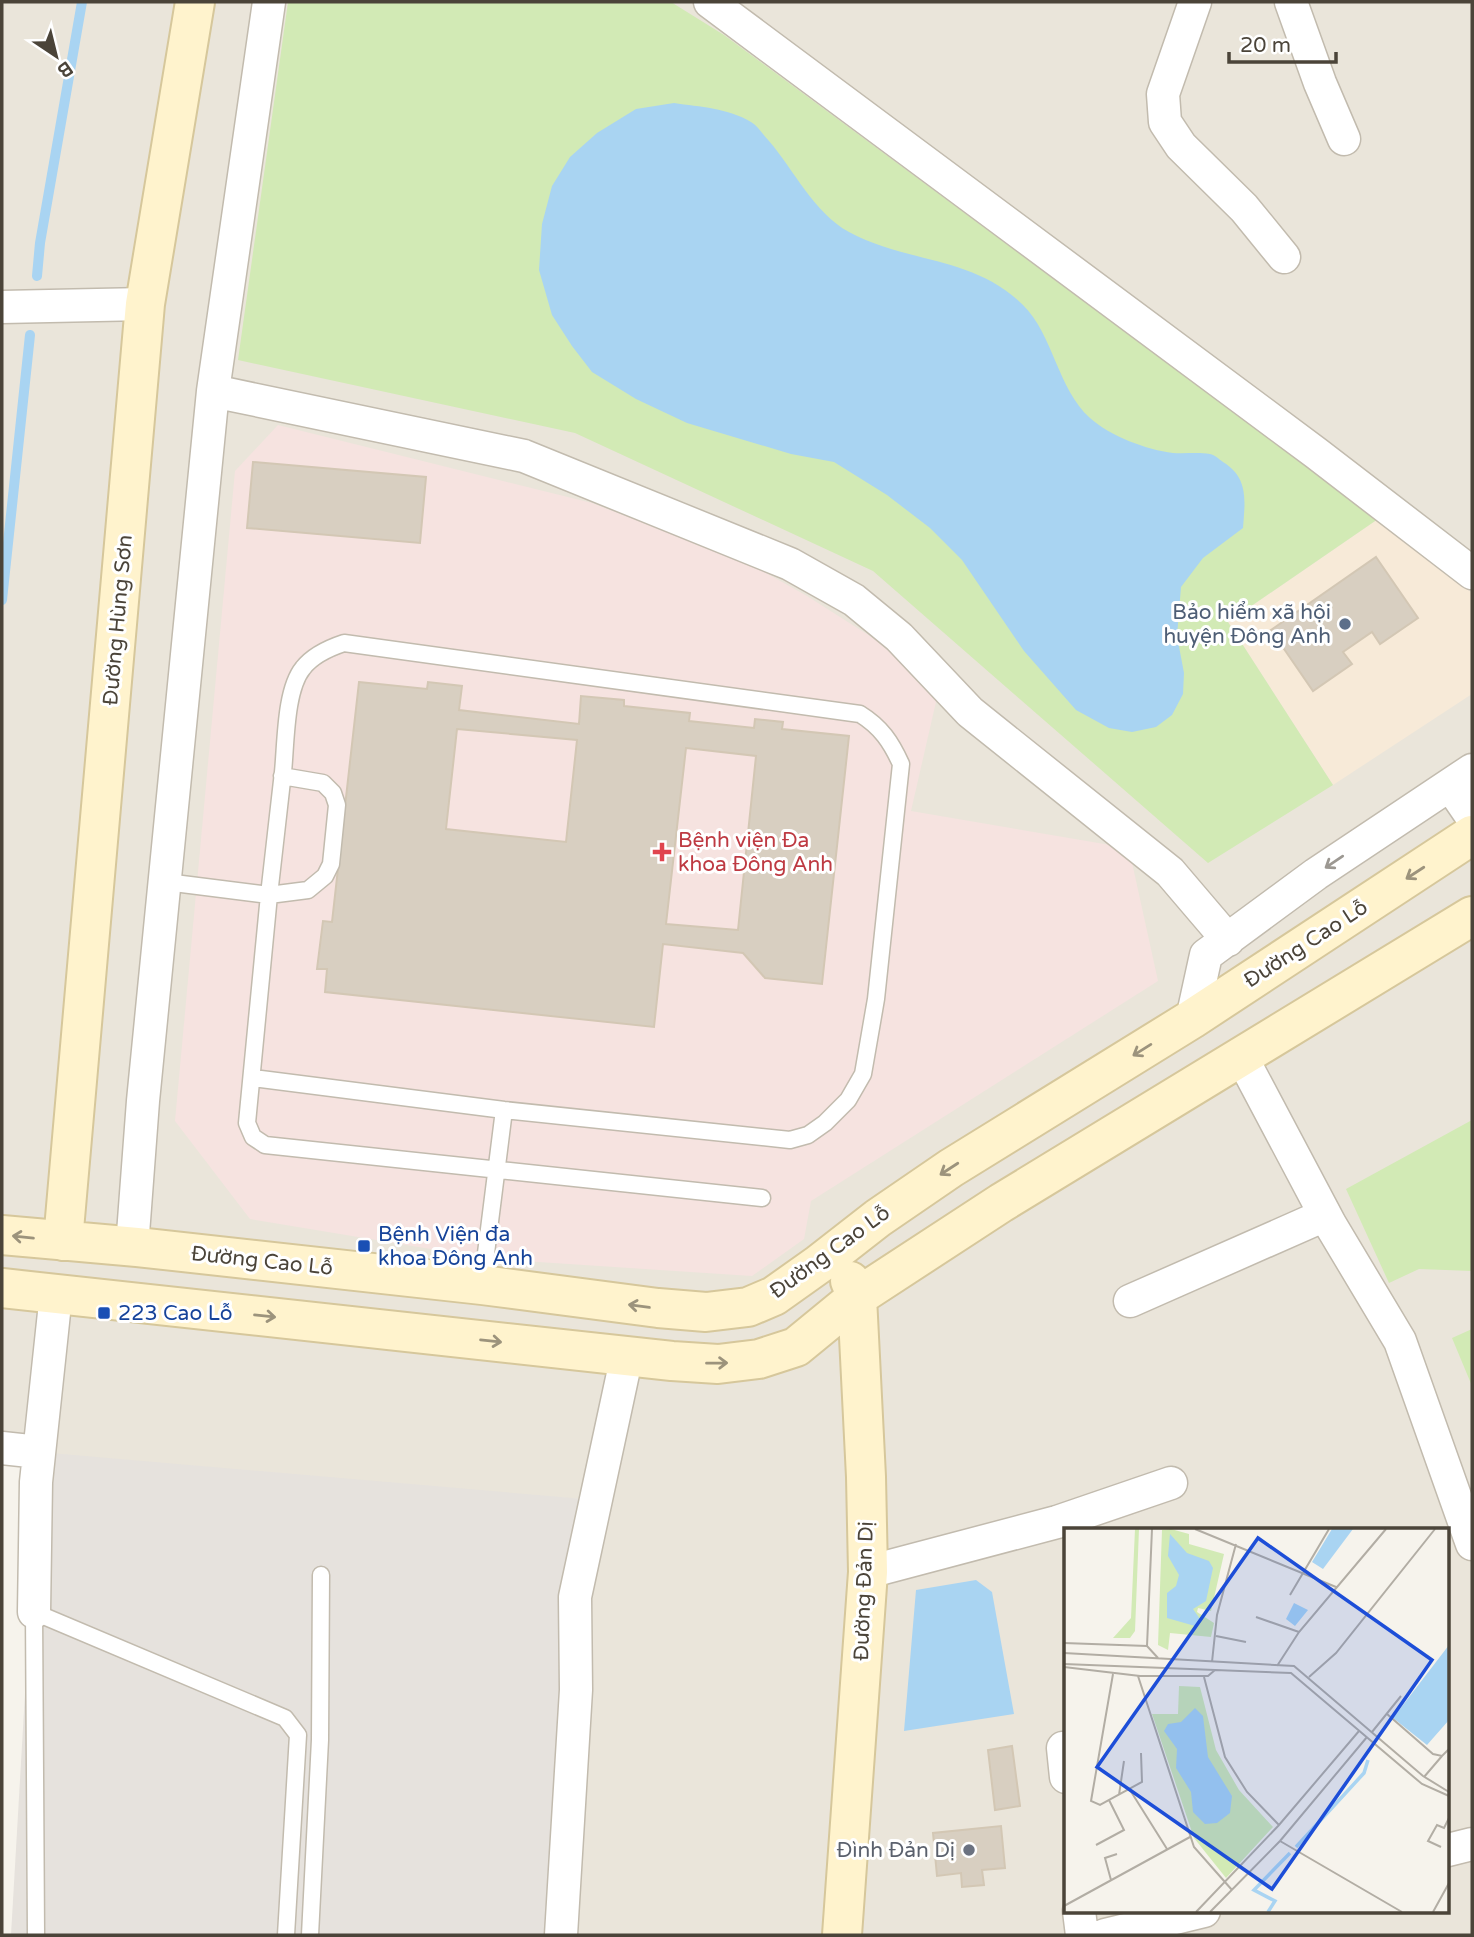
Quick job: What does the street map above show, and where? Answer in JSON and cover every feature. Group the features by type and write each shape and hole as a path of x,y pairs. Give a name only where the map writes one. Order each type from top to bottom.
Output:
{"main road":[{"name":"Đường Hùng Sơn","path":"63,1241 145,304 195,2"},
{"name":"Đường Cao Lỗ","path":"2,1235 482,1284 658,1308 706,1312 748,1307 774,1296 878,1218 951,1168 1192,1019 1472,835"},
{"path":"2,1288 672,1361 718,1364 759,1359 796,1347 857,1297 1001,1203 1472,916"},
{"name":"Đường Đản Dị","path":"836,1250 857,1297 868,1572 842,1935"}],"street":[{"path":"132,1247 213,391 269,2"},
{"path":"710,2 1316,453 1472,573"},
{"path":"1195,2 1163,94 1165,122 1181,146 1244,208 1284,257"},
{"path":"1291,2 1320,83 1344,139"},
{"path":"2,306 145,304"},
{"path":"213,391 524,456 790,564 854,600 899,637 970,712 1170,872 1228,940"},
{"path":"1192,1019 1206,955 1316,874 1461,777 1472,817"},
{"path":"1241,1056 1325,1215 1400,1341 1472,1544"},
{"path":"1130,1301 1325,1215"},
{"path":"34,1612 39,1452 56,1294"},
{"path":"561,1935 576,1690 575,1597 627,1355"},
{"path":"2,1448 39,1452"},
{"path":"868,1572 1057,1522 1171,1483"},
{"path":"1450,1850 1472,1844"},
{"path":"1079,1912 1082,1935"},
{"path":"1105,1935 1200,1912"}],"lane":[{"path":"253,1078 504,1110 790,1140 808,1135 825,1123 848,1100 863,1074 876,999 901,764 891,743 877,725 860,714 344,643 324,650 303,667 294,683 269,895 247,1123 253,1137 265,1145 762,1198"},
{"path":"166,882 269,895 308,890 325,876 331,863 337,805 333,793 323,783 282,776"},
{"path":"482,1284 504,1110"},
{"path":"310,1935 320,1740 321,1575"},
{"path":"36,1935 34,1612 285,1718 298,1735 286,1935"}],"shaded area":[{"path":"2,2 1472,2 1472,1935 563,1935 596,1500 2,1460"},
{"name":"Bệnh viện Đa khoa Đông Anh","path":"278,425 592,503 748,563 807,596 873,638 938,693 911,811 1116,846 1131,858 1158,981 811,1201 804,1239 752,1276 491,1259 250,1219 175,1121 235,471"},
{"path":"1378,519 1472,593 1472,694 1333,785 1228,622"},
{"path":"39,1452 596,1500 564,1935 11,1935"}],"green space":[{"path":"288,2 671,2 724,35 1378,519 1228,622 1333,785 1208,863 873,571 575,433 238,360"},
{"path":"1472,1120 1472,1271 1419,1269 1389,1283 1346,1189"},
{"path":"1472,1329 1472,1386 1452,1338"}],"water":[{"path":"674,103 723,111 754,124 815,203 849,232 894,250 961,268 1003,289 1023,305 1033,318 1070,392 1079,406 1098,425 1152,449 1212,455 1237,475 1244,491 1243,528 1203,558 1181,587 1177,636 1184,673 1183,694 1172,715 1156,727 1132,732 1109,728 1076,710 1024,651 962,560 930,528 887,495 834,462 791,454 687,423 636,399 592,372 552,315 539,270 542,224 552,186 570,157 597,133 636,109"},
{"path":"976,1580 992,1592 1014,1714 904,1731 916,1590"}],"building":[{"path":"253,462 426,477 420,543 247,528"},
{"name":"Bảo hiểm xã hội huyện Đông Anh","path":"1376,557 1418,618 1380,644 1372,632 1343,652 1352,664 1313,691 1271,630"},
{"path":"359,682 427,689 428,682 462,686 459,710 579,724 581,696 624,700 624,706 690,713 689,721 754,728 755,719 783,722 782,729 849,736 822,984 765,978 743,953 663,944 654,1027 325,992 327,969 317,969 323,921 332,922","holes":["457,729 577,740 566,842 446,829","686,748 756,756 738,930 666,924"]},
{"path":"1012,1746 1020,1806 995,1810 988,1750"},
{"name":"Đình Đản Dị","path":"1001,1826 1005,1868 982,1870 984,1885 962,1887 961,1873 937,1876 933,1833"}],"waterway":[{"path":"37,276 40,243 82,2"},
{"path":"2,600 30,335"}],"place":[{"name":"Bảo hiểm xã hội huyện Đông Anh","path":"1345,624"},
{"name":"Bệnh viện Đa khoa Đông Anh","path":"662,852"},
{"name":"Bệnh Viện đa khoa Đông Anh","path":"364,1246"},
{"name":"223 Cao Lỗ","path":"104,1313"},
{"name":"Đình Đản Dị","path":"969,1850"}]}
